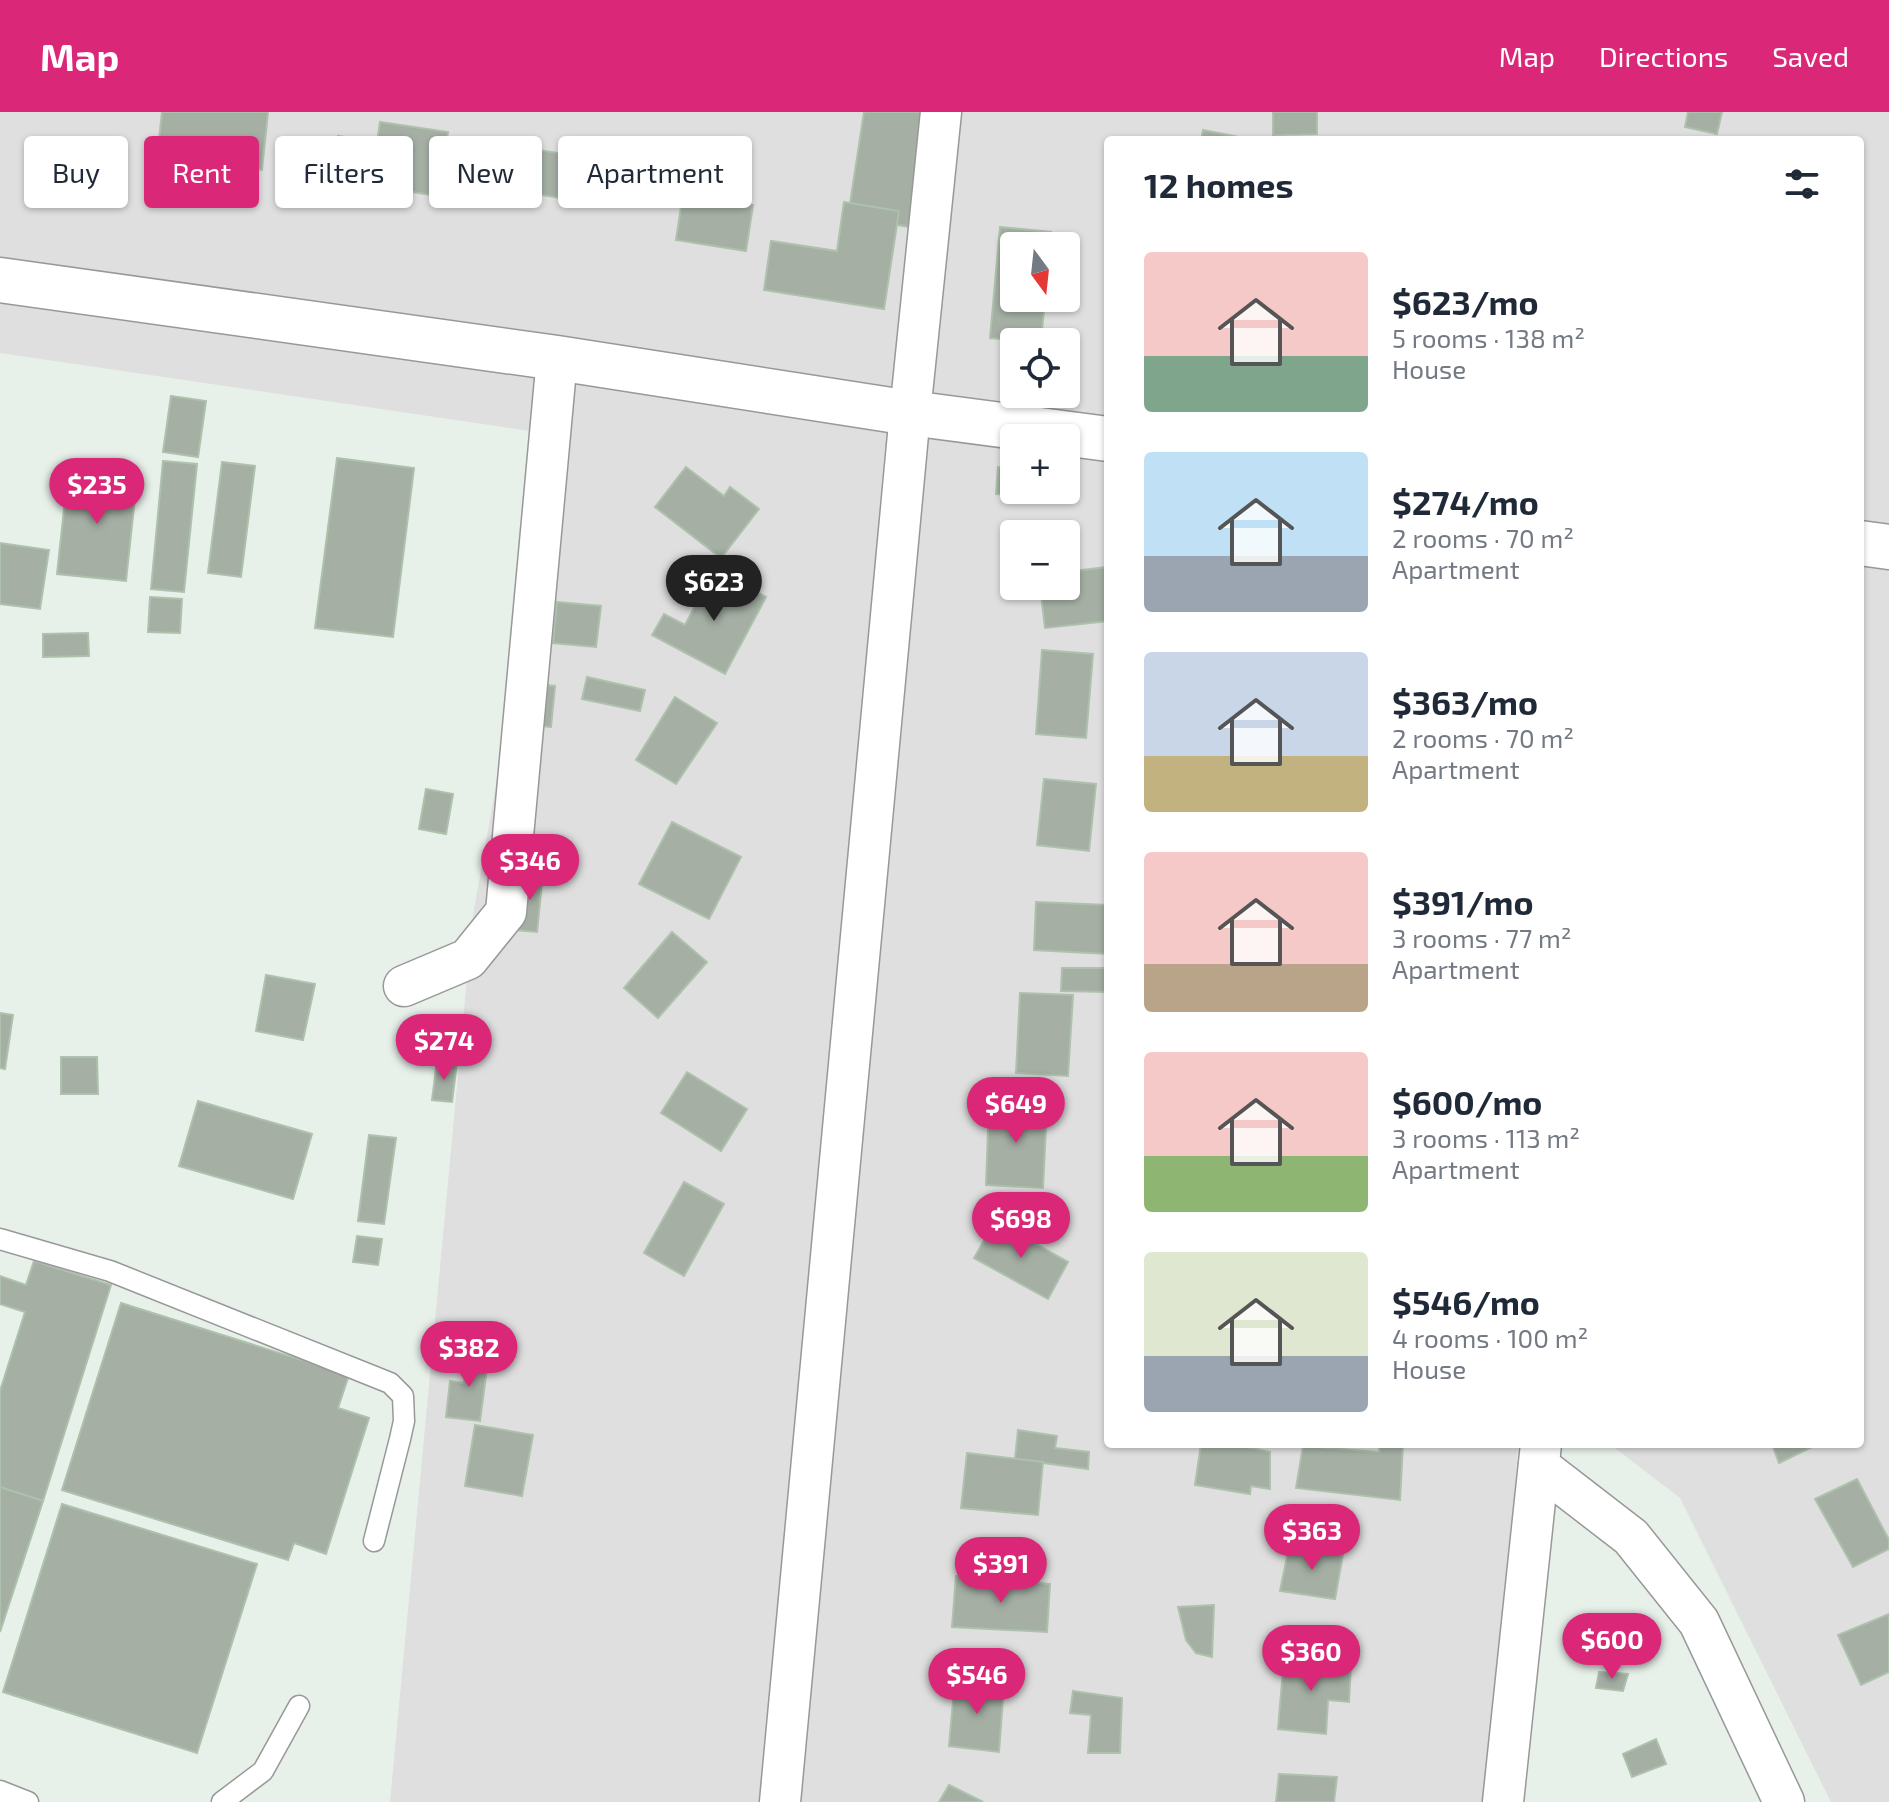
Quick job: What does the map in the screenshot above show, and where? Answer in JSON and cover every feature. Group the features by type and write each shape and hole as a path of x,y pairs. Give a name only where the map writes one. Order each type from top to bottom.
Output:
{"street":[{"path":"780,1802 941,112"},
{"path":"0,280 1104,438"},
{"path":"404,986 468,959 506,912 557,358"},
{"path":"1864,544 1889,547"},
{"path":"1503,1802 1540,1455"},
{"path":"1540,1455 1631,1537 1699,1622 1784,1802"}],"lane":[{"path":"0,1239 110,1271 390,1383 403,1396 404,1421 374,1541"},
{"path":"222,1802 263,1771 299,1706"},
{"path":"0,1791 28,1802"}],"shaded area":[{"path":"0,112 1889,112 1889,1802 1831,1802 1680,1498 1615,1448 1864,1448 1864,136 1104,136 1104,1448 1518,1448 1494,1802 390,1802 473,915 558,435 0,353"}],"building":[{"path":"162,112 268,112 262,170 259,170 259,136 159,136"},
{"path":"864,112 928,112 910,227 848,217"},
{"path":"1273,112 1317,112 1317,134 1273,135"},
{"path":"1688,112 1722,112 1717,134 1685,127"},
{"path":"380,122 448,132 447,136 429,136 429,195 413,192 413,136 378,136"},
{"path":"1203,130 1234,136 1202,136"},
{"path":"542,151 558,153 558,198 542,195"},
{"path":"844,202 899,211 884,309 764,290 771,241 837,251"},
{"path":"753,205 746,251 676,240 681,208 752,208"},
{"path":"1000,227 1051,232 1000,232 1000,312 1044,312 1042,328 1000,328 1000,339 990,338"},
{"path":"171,396 206,401 198,457 163,452"},
{"path":"337,458 414,468 393,637 315,628"},
{"path":"163,461 197,464 184,592 151,589"},
{"path":"222,462 255,466 241,577 208,573"},
{"path":"686,467 724,496 730,487 759,509 721,558 655,507"},
{"path":"998,467 1000,467 1000,494 996,494"},
{"path":"68,472 137,479 126,581 57,574"},
{"path":"0,543 49,550 40,609 0,604"},
{"path":"1104,567 1104,621 1045,628 1042,600 1080,600 1080,570"},
{"path":"714,570 766,597 725,674 652,635 664,614 685,625"},
{"path":"150,597 182,599 180,633 148,632"},
{"path":"557,602 601,606 596,647 553,643"},
{"path":"88,633 89,656 43,657 43,634"},
{"path":"1042,650 1093,654 1086,738 1036,734"},
{"path":"587,677 645,690 640,711 582,699"},
{"path":"535,684 555,686 551,727 531,725"},
{"path":"675,697 717,723 676,784 636,760"},
{"path":"1044,779 1096,784 1089,851 1037,845"},
{"path":"426,789 453,794 446,834 419,829"},
{"path":"672,822 741,857 709,919 639,884"},
{"path":"522,871 543,873 537,932 516,930"},
{"path":"1036,902 1104,905 1104,954 1034,950"},
{"path":"672,932 707,962 658,1018 624,988"},
{"path":"1062,968 1104,968 1104,992 1061,991"},
{"path":"266,975 315,984 303,1040 256,1031"},
{"path":"1020,993 1073,995 1068,1076 1016,1073"},
{"path":"0,1013 13,1015 5,1069 0,1068"},
{"path":"439,1021 461,1023 457,1056 436,1054"},
{"path":"61,1057 97,1057 98,1094 61,1094"},
{"path":"437,1061 457,1063 452,1102 432,1100"},
{"path":"687,1072 747,1109 721,1151 661,1113"},
{"path":"198,1101 312,1134 293,1199 179,1166"},
{"path":"989,1103 1047,1105 1043,1188 986,1185"},
{"path":"369,1135 396,1138 384,1224 358,1221"},
{"path":"684,1182 724,1204 684,1276 644,1253"},
{"path":"995,1221 1068,1262 1048,1299 974,1258"},
{"path":"357,1236 382,1239 378,1265 353,1262"},
{"path":"34,1261 111,1285 43,1501 0,1488 0,1391 25,1312 0,1304 0,1276 26,1285"},
{"path":"121,1303 349,1375 338,1408 369,1418 326,1554 294,1543 288,1560 62,1490"},
{"path":"468,1351 489,1353 480,1421 446,1417 450,1381 464,1383"},
{"path":"475,1425 533,1435 522,1496 465,1486"},
{"path":"1018,1430 1057,1436 1055,1448 1089,1452 1088,1469 1015,1459"},
{"path":"1200,1448 1252,1448 1270,1452 1270,1489 1251,1486 1250,1494 1195,1485"},
{"path":"1303,1448 1379,1452 1380,1448 1403,1448 1400,1500 1296,1488"},
{"path":"1773,1448 1810,1448 1779,1463"},
{"path":"967,1453 1043,1462 1038,1515 961,1508"},
{"path":"1857,1479 1889,1540 1889,1549 1853,1567 1815,1499"},
{"path":"0,1487 43,1501 0,1632"},
{"path":"62,1504 257,1564 197,1753 3,1692"},
{"path":"1290,1542 1343,1554 1335,1599 1280,1591"},
{"path":"956,1576 1050,1584 1047,1632 952,1627"},
{"path":"1214,1605 1212,1657 1196,1653 1186,1640 1178,1607"},
{"path":"1889,1614 1889,1672 1861,1685 1838,1635"},
{"path":"1284,1658 1351,1664 1349,1702 1328,1700 1326,1734 1278,1729"},
{"path":"1599,1672 1628,1674 1623,1691 1596,1688"},
{"path":"955,1679 1004,1685 999,1752 949,1746"},
{"path":"1073,1691 1122,1698 1120,1753 1088,1753 1091,1715 1070,1713"},
{"path":"1656,1739 1666,1764 1632,1777 1623,1754"},
{"path":"1279,1774 1337,1777 1334,1802 1276,1802"},
{"path":"949,1785 983,1802 939,1802"}]}
